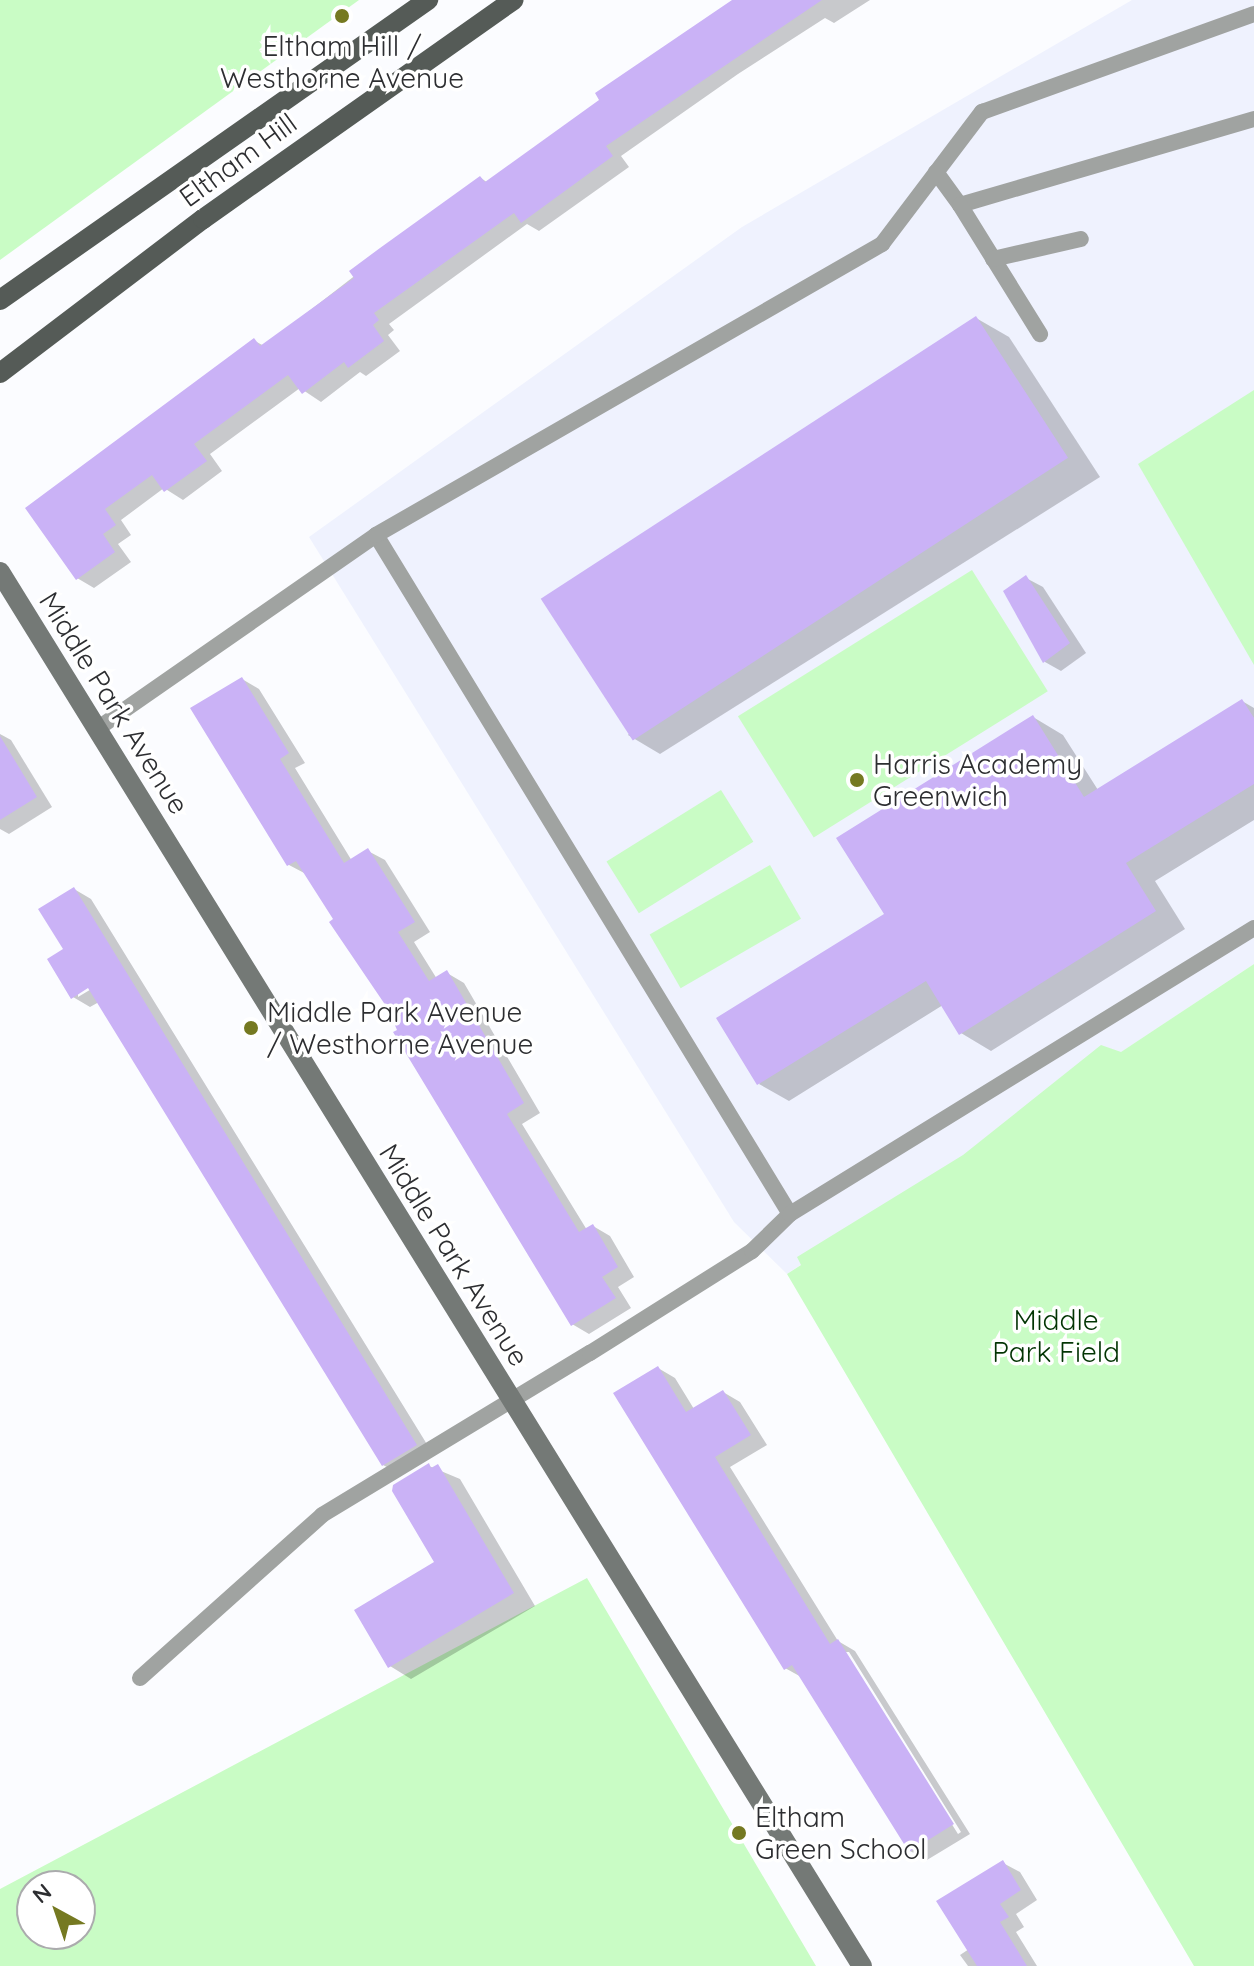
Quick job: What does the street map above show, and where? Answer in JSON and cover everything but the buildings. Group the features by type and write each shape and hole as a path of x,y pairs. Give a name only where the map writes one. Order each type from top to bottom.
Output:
{"main road":[{"name":"Eltham Hill","path":"0,300 428,0"},
{"name":"Eltham Hill","path":"0,373 203,219 514,0"}],"street":[{"name":"Middle Park Avenue","path":"0,572 862,1966"}],"lane":[{"path":"97,729 376,535 882,244 982,112 1254,14"},
{"path":"960,205 1254,119"},
{"path":"936,172 1040,334"},
{"path":"993,259 1081,239"},
{"path":"376,535 790,1214"},
{"path":"140,1678 322,1515 752,1251 790,1214 1254,928"}],"shaded area":[{"name":"Harris Academy Greenwich","path":"1132,0 1254,0 1254,964 787,1274 734,1222 309,537 742,227"}],"green space":[{"path":"0,0 359,0 0,260"},
{"path":"1254,390 1254,665 1138,464"},
{"path":"972,570 1048,691 814,838 738,716"},
{"path":"721,790 753,842 639,913 607,862"},
{"path":"770,865 801,919 681,988 650,935"},
{"name":"Middle Park Field","path":"1254,964 1254,1966 1194,1966 787,1274 801,1265 797,1257 963,1155 1101,1045 1121,1052"},
{"path":"587,1578 816,1966 0,1966 0,1889 16,1881 16,1950 96,1950 96,1870 36,1870"}],"place":[{"name":"Eltham Hill / Westhorne Avenue","path":"342,16"},
{"name":"Harris Academy Greenwich","path":"857,780"},
{"name":"Middle Park Avenue / Westhorne Avenue","path":"251,1028"},
{"name":"Eltham Green School","path":"739,1833"}]}
